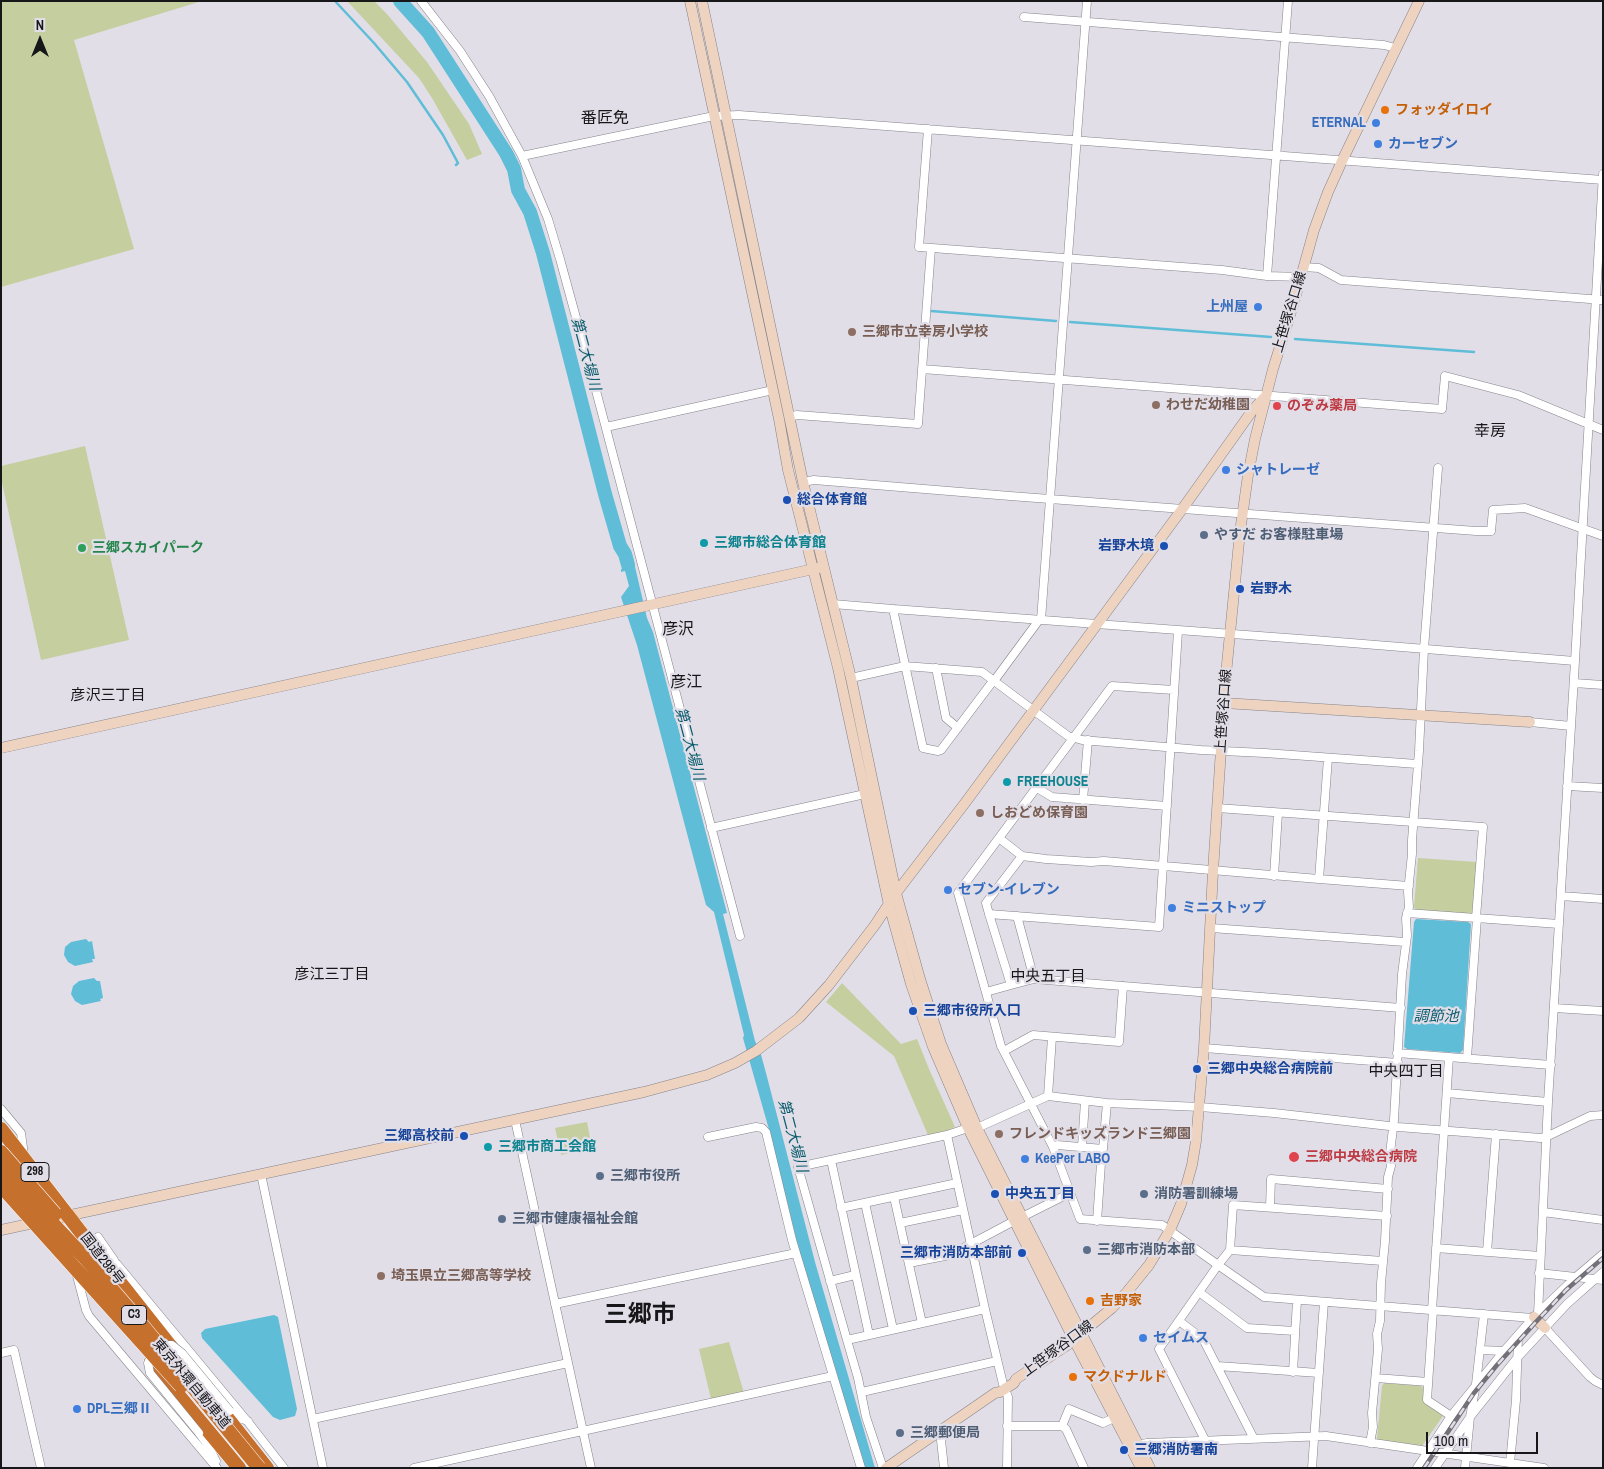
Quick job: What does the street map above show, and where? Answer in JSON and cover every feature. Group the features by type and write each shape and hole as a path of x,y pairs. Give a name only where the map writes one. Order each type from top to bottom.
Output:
{"highway":[{"name":"国道298号","path":"1,1129 267,1468"},
{"path":"1,1152 43,1198 107,1277 129,1309"},
{"name":"東京外環自動車道","path":"1,1168 85,1258 129,1309 259,1468"},
{"name":"東京外環自動車道","path":"1,1186 181,1385 247,1468"},
{"name":"国道298号","path":"1,1193 31,1224 130,1337 239,1468"},
{"name":"国道298号","path":"242,1434 273,1468"},
{"name":"国道298号","path":"224,1450 233,1468"}],"street":[{"path":"421,1 479,79 522,156 548,219 606,428 649,606 712,828 740,936"},
{"path":"690,1 773,390 788,470 838,668 900,949 937,1055 972,1128 1078,1337 1150,1468"},
{"path":"702,1 803,482 851,678 896,893 917,971 972,1128"},
{"path":"893,609 923,748 938,752 1040,620 1087,1"},
{"path":"1267,276 1288,1"},
{"name":"上笹塚谷口線","path":"884,1468 995,1393 998,1388 1004,1387 1011,1379 1016,1379 1078,1337 1112,1308 1139,1278 1153,1258 1170,1230 1181,1204 1192,1166 1200,1107 1224,702 1242,513 1255,438 1314,230 1328,192 1419,1"},
{"path":"1024,17 1384,45 1395,48"},
{"path":"522,156 726,115 1602,180"},
{"path":"928,129 919,247 1222,270 1267,276 1319,268 1341,280 1599,300"},
{"path":"1535,1317 1576,661 1588,424 1599,300 1603,174"},
{"path":"789,416 918,424 931,248"},
{"path":"922,369 1442,409 1445,376 1504,390 1603,430"},
{"path":"606,428 773,390"},
{"path":"1,1230 669,1086 707,1075 735,1063 768,1043 799,1018 818,998 1098,624 1252,411 1266,395"},
{"path":"1370,1443 1373,1427 1372,1413 1398,1063 1397,1053 1410,886 1424,649 1438,468"},
{"path":"803,482 814,480 1491,531 1493,510 1517,508 1533,510 1603,536"},
{"path":"1,748 824,567"},
{"path":"833,604 1576,661"},
{"path":"990,914 1159,926 1178,630"},
{"path":"851,678 905,666 982,672 1073,738 1171,748 1417,764"},
{"path":"936,668 946,718 958,728"},
{"path":"1574,683 1603,685"},
{"path":"1174,690 1112,686 958,895 1001,1046 1054,1147 1080,1219 1162,1225 1264,1297 1535,1317 1590,1377 1595,1382 1603,1385"},
{"path":"1224,702 1571,726"},
{"path":"1083,800 1088,740"},
{"path":"1318,879 1328,758"},
{"path":"1567,786 1603,788"},
{"path":"1037,788 1052,798 1167,806"},
{"path":"712,828 865,794"},
{"path":"1217,808 1483,827 1467,1058"},
{"path":"1274,876 1278,813"},
{"path":"999,838 1022,856 1410,886"},
{"path":"1010,985 986,903 1022,856"},
{"path":"1561,896 1603,899"},
{"path":"1407,914 1559,924"},
{"path":"1017,916 1034,979"},
{"path":"1211,928 1405,942"},
{"path":"986,992 1034,979 1401,1008"},
{"path":"1004,1050 1033,1035 1119,1042 1123,986"},
{"path":"1554,1008 1603,1011"},
{"path":"1048,1096 1052,1037"},
{"path":"1204,1048 1398,1063"},
{"path":"1397,1053 1550,1065"},
{"path":"1449,1057 1427,1400 1451,1416"},
{"path":"1447,1094 1548,1102"},
{"path":"884,1468 866,1417 862,1392 798,1167 972,1128 1048,1096 1107,1103 1200,1107 1274,1113 1444,1131 1541,1138 1546,1138 1590,1116 1603,1115"},
{"path":"1082,1147 1085,1101"},
{"path":"1097,1220 1107,1103"},
{"path":"1,1109 21,1134 24,1158"},
{"path":"515,1120 591,1468"},
{"path":"708,1137 756,1127 762,1128 766,1132 796,1253 861,1468"},
{"path":"1487,1252 1496,1134"},
{"path":"947,1135 997,1361 1008,1397 1007,1468"},
{"path":"1054,1147 1057,1145 1102,1149"},
{"path":"831,1160 869,1335"},
{"path":"261,1174 323,1468"},
{"path":"1270,1208 1271,1179 1388,1189"},
{"path":"841,1208 957,1183"},
{"path":"909,1263 950,1255 1070,1193"},
{"path":"894,1197 922,1323"},
{"path":"865,1203 893,1330"},
{"path":"1205,1440 1159,1349 1230,1250 1232,1205 1387,1216"},
{"path":"900,1223 963,1210"},
{"path":"1543,1212 1603,1220"},
{"path":"98,1237 117,1264 284,1468"},
{"path":"1436,1248 1540,1256"},
{"path":"1230,1250 1383,1261"},
{"path":"96,1252 117,1264"},
{"path":"555,1304 796,1253"},
{"path":"1417,1468 1451,1416 1504,1351 1535,1317 1603,1254"},
{"path":"1436,1468 1470,1417 1517,1358 1567,1304 1599,1280 1603,1272"},
{"path":"1539,1273 1599,1280"},
{"path":"830,1281 855,1275"},
{"path":"77,1276 89,1316 218,1468"},
{"path":"1199,1292 1247,1328 1295,1331"},
{"path":"1293,1372 1297,1300"},
{"path":"1312,1468 1324,1302"},
{"path":"847,1340 985,1309"},
{"path":"1465,1468 1484,1314"},
{"path":"1179,1321 1203,1339 1254,1439"},
{"path":"1510,1463 1516,1400 1518,1336"},
{"path":"1078,1337 1114,1418 1141,1468"},
{"path":"218,1468 208,1445 150,1373 148,1363 151,1356 163,1345 172,1344 182,1353 230,1411 238,1418 248,1422"},
{"path":"1,1353 14,1350 41,1468"},
{"path":"1480,1350 1504,1351"},
{"path":"862,1392 997,1361"},
{"path":"313,1419 568,1363"},
{"path":"1217,1366 1318,1373"},
{"path":"414,1468 833,1376"},
{"path":"1376,1378 1428,1382"},
{"path":"1062,1426 1069,1409 1103,1423 1114,1418"},
{"path":"1007,1426 1062,1426 1066,1429 1084,1468"},
{"path":"940,1431 944,1468"},
{"path":"1139,1445 1205,1440 1326,1436 1544,1468"}],"green space":[{"path":"1,1 202,1 74,40 134,249 1,287"},
{"path":"347,1 374,1 387,14 427,62 469,124 482,154 467,160 419,78"},
{"path":"85,446 129,640 41,660 1,478 1,466"},
{"path":"1418,858 1477,862 1474,912 1471,914 1416,910 1414,907"},
{"path":"842,983 901,1044 917,1039 955,1127 928,1135 894,1056 826,1002"},
{"path":"587,1122 592,1148 561,1155 555,1128"},
{"path":"729,1342 744,1393 711,1399 699,1349"},
{"path":"1384,1383 1421,1386 1423,1388 1423,1401 1443,1416 1422,1446 1378,1440 1382,1386"}],"water":[{"path":"624,546 632,554 647,618 653,632 727,913 723,914 755,1041 760,1051 815,1262 875,1468 865,1468 806,1279 770,1133 743,1038 744,1035 714,912 706,905 637,645 621,597 629,586 625,571 621,572 621,569 624,568 619,549"},
{"name":"調節池","path":"1416,919 1468,922 1471,924 1463,1050 1460,1053 1407,1049 1404,1047 1414,922"},
{"path":"86,939 89,942 92,941 95,959 92,959 93,962 75,966 68,962 64,955 65,947 71,942"},
{"path":"94,978 100,981 103,998 100,999 101,1001 82,1005 75,1001 71,994 73,986 79,981"},
{"path":"274,1315 278,1317 297,1409 295,1416 280,1420 273,1417 202,1338 201,1333 205,1329"}],"waterway":[{"path":"335,1 407,82 443,135 458,163 456,165"},
{"name":"第二大場川","path":"400,1 428,32 506,153 514,169 518,190 530,212 543,253 605,494 620,546 625,554 628,565"},
{"path":"931,311 1056,321"},
{"path":"1070,322 1271,337"},
{"path":"1295,339 1474,352"}],"railway":[{"path":"1424,1468 1474,1393 1497,1365 1566,1290 1603,1258"}],"place":[{"name":"フォッダイロイ","path":"1385,110"},
{"name":"ETERNAL","path":"1376,123"},
{"name":"カーセブン","path":"1378,144"},
{"name":"上州屋","path":"1258,307"},
{"name":"三郷市立幸房小学校","path":"852,332"},
{"name":"わせだ幼稚園","path":"1156,405"},
{"name":"のぞみ薬局","path":"1277,406"},
{"name":"シャトレーゼ","path":"1226,470"},
{"name":"総合体育館","path":"787,500"},
{"name":"やすだ お客様駐車場","path":"1204,535"},
{"name":"三郷市総合体育館","path":"704,543"},
{"name":"岩野木境","path":"1164,546"},
{"name":"三郷スカイパーク","path":"82,548"},
{"name":"岩野木","path":"1240,589"},
{"name":"FREEHOUSE","path":"1007,782"},
{"name":"しおどめ保育園","path":"980,813"},
{"name":"セブン-イレブン","path":"948,890"},
{"name":"ミニストップ","path":"1172,908"},
{"name":"三郷市役所入口","path":"913,1011"},
{"name":"三郷中央総合病院前","path":"1197,1069"},
{"name":"フレンドキッズランド三郷園","path":"999,1134"},
{"name":"三郷高校前","path":"464,1136"},
{"name":"三郷市商工会館","path":"488,1147"},
{"name":"三郷中央総合病院","path":"1294,1157"},
{"name":"KeePer LABO","path":"1025,1159"},
{"name":"三郷市役所","path":"600,1176"},
{"name":"中央五丁目","path":"995,1194"},
{"name":"消防署訓練場","path":"1144,1194"},
{"name":"三郷市健康福祉会館","path":"502,1219"},
{"name":"三郷市消防本部","path":"1087,1250"},
{"name":"三郷市消防本部前","path":"1022,1253"},
{"name":"埼玉県立三郷高等学校","path":"381,1276"},
{"name":"吉野家","path":"1090,1301"},
{"name":"セイムス","path":"1143,1338"},
{"name":"マクドナルド","path":"1073,1377"},
{"name":"DPL三郷Ⅱ","path":"77,1409"},
{"name":"三郷郵便局","path":"900,1433"},
{"name":"三郷消防署南","path":"1124,1450"}],"district":[{"name":"番匠免","path":"605,119"},
{"name":"幸房","path":"1490,432"},
{"name":"彦沢","path":"678,630"},
{"name":"彦江","path":"686,683"},
{"name":"彦沢三丁目","path":"108,696"},
{"name":"彦江三丁目","path":"332,975"},
{"name":"中央五丁目","path":"1048,977"},
{"name":"中央四丁目","path":"1406,1072"},
{"name":"三郷市","path":"640,1316"}]}
